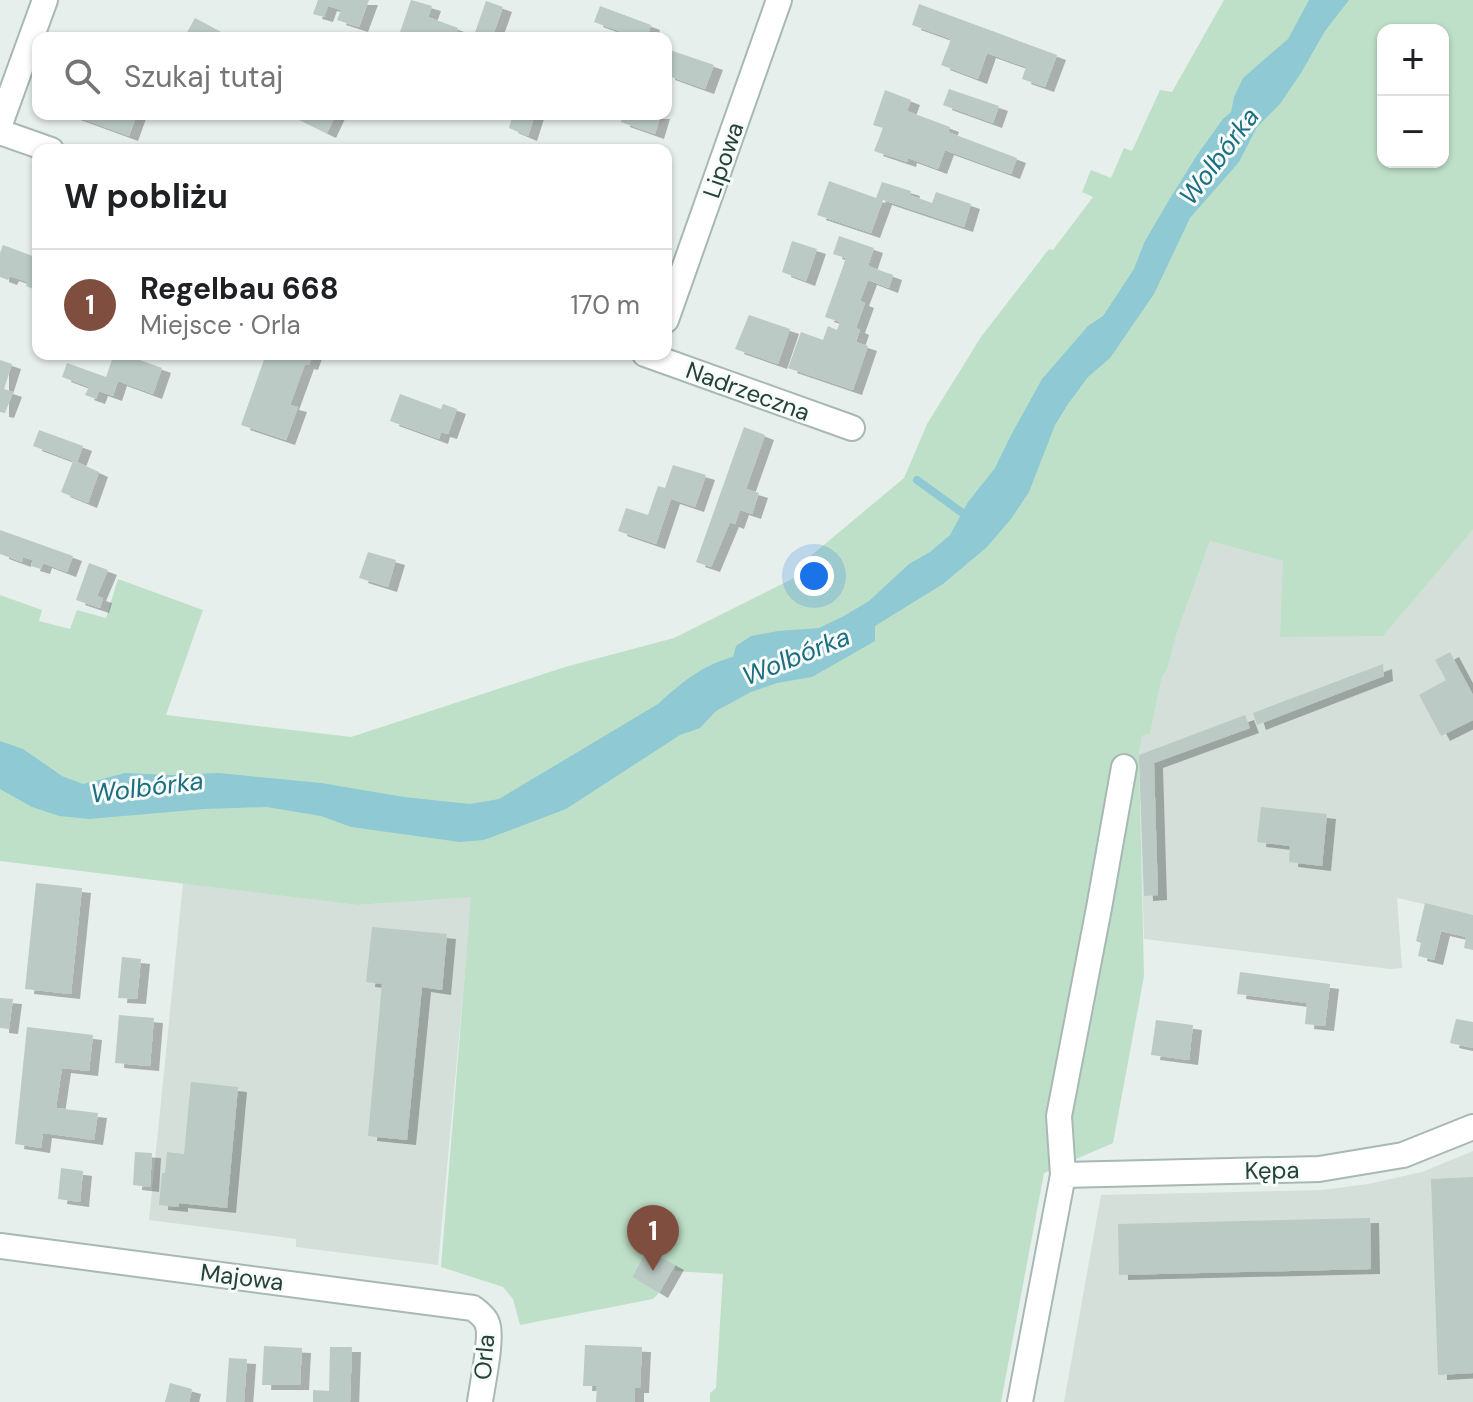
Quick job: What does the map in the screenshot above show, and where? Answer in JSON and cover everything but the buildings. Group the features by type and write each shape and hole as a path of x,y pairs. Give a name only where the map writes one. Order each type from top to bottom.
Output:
{"street":[{"path":"33,32 45,0"},
{"name":"Lipowa","path":"672,303 779,0"},
{"path":"0,124 32,36"},
{"path":"0,132 34,144"},
{"name":"Nadrzeczna","path":"665,360 852,428"},
{"path":"1020,1402 1063,1175 1059,1116 1124,767"},
{"name":"Kępa","path":"1063,1175 1319,1169 1403,1155 1473,1127"},
{"name":"Majowa","path":"0,1246 462,1306 473,1308 482,1315"},
{"name":"Orla","path":"480,1402 489,1337 488,1324 482,1315"}],"shaded area":[{"path":"1473,530 1473,915 1397,898 1402,968 1390,969 1144,939 1139,755 1142,736 1150,732 1162,677 1210,541 1283,561 1382,636"},
{"path":"183,883 357,905 472,896 438,1265 296,1247 296,1239 149,1220"},
{"path":"1473,1151 1473,1402 1064,1402 1101,1195 1322,1190 1422,1172"}],"green space":[{"path":"1224,0 1473,0 1473,530 1383,636 1280,637 1283,561 1210,541 1162,677 1150,733 1142,736 1139,755 1144,976 1113,1143 1044,1173 1001,1402 710,1402 710,1393 716,1388 723,1274 675,1271 675,1265 647,1250 632,1277 659,1293 653,1299 520,1325 513,1299 503,1287 441,1267 471,897 357,905 0,861 0,595 42,610 39,621 70,629 77,610 106,618 118,579 203,610 166,715 351,737 565,667 674,638 800,575 801,564 904,478 927,424 981,337 1093,197 1082,192 1091,170 1111,178 1124,148 1132,151 1160,90 1172,92"}],"water":[{"name":"Wolbórka","path":"1309,0 1349,0 1325,31 1280,104 1257,127 1239,162 1190,218 1154,294 1110,358 1088,377 1068,404 1055,425 1029,492 1011,519 987,547 943,584 875,626 875,641 812,677 777,683 751,692 716,711 700,728 680,735 566,809 484,840 460,842 351,827 321,816 267,807 89,819 59,816 32,807 0,789 0,741 23,749 62,776 83,784 125,773 219,773 321,783 470,804 499,799 658,704 702,670 733,657 736,646 751,636 819,628 869,601 909,564 950,535 968,502 995,468 1042,379 1088,326 1103,316 1134,269 1144,243 1169,200 1197,155 1231,112 1243,78 1288,39"}],"waterway":[{"path":"917,480 968,517"}],"place":[{"name":"Regelbau 668","path":"653,1271"}]}
